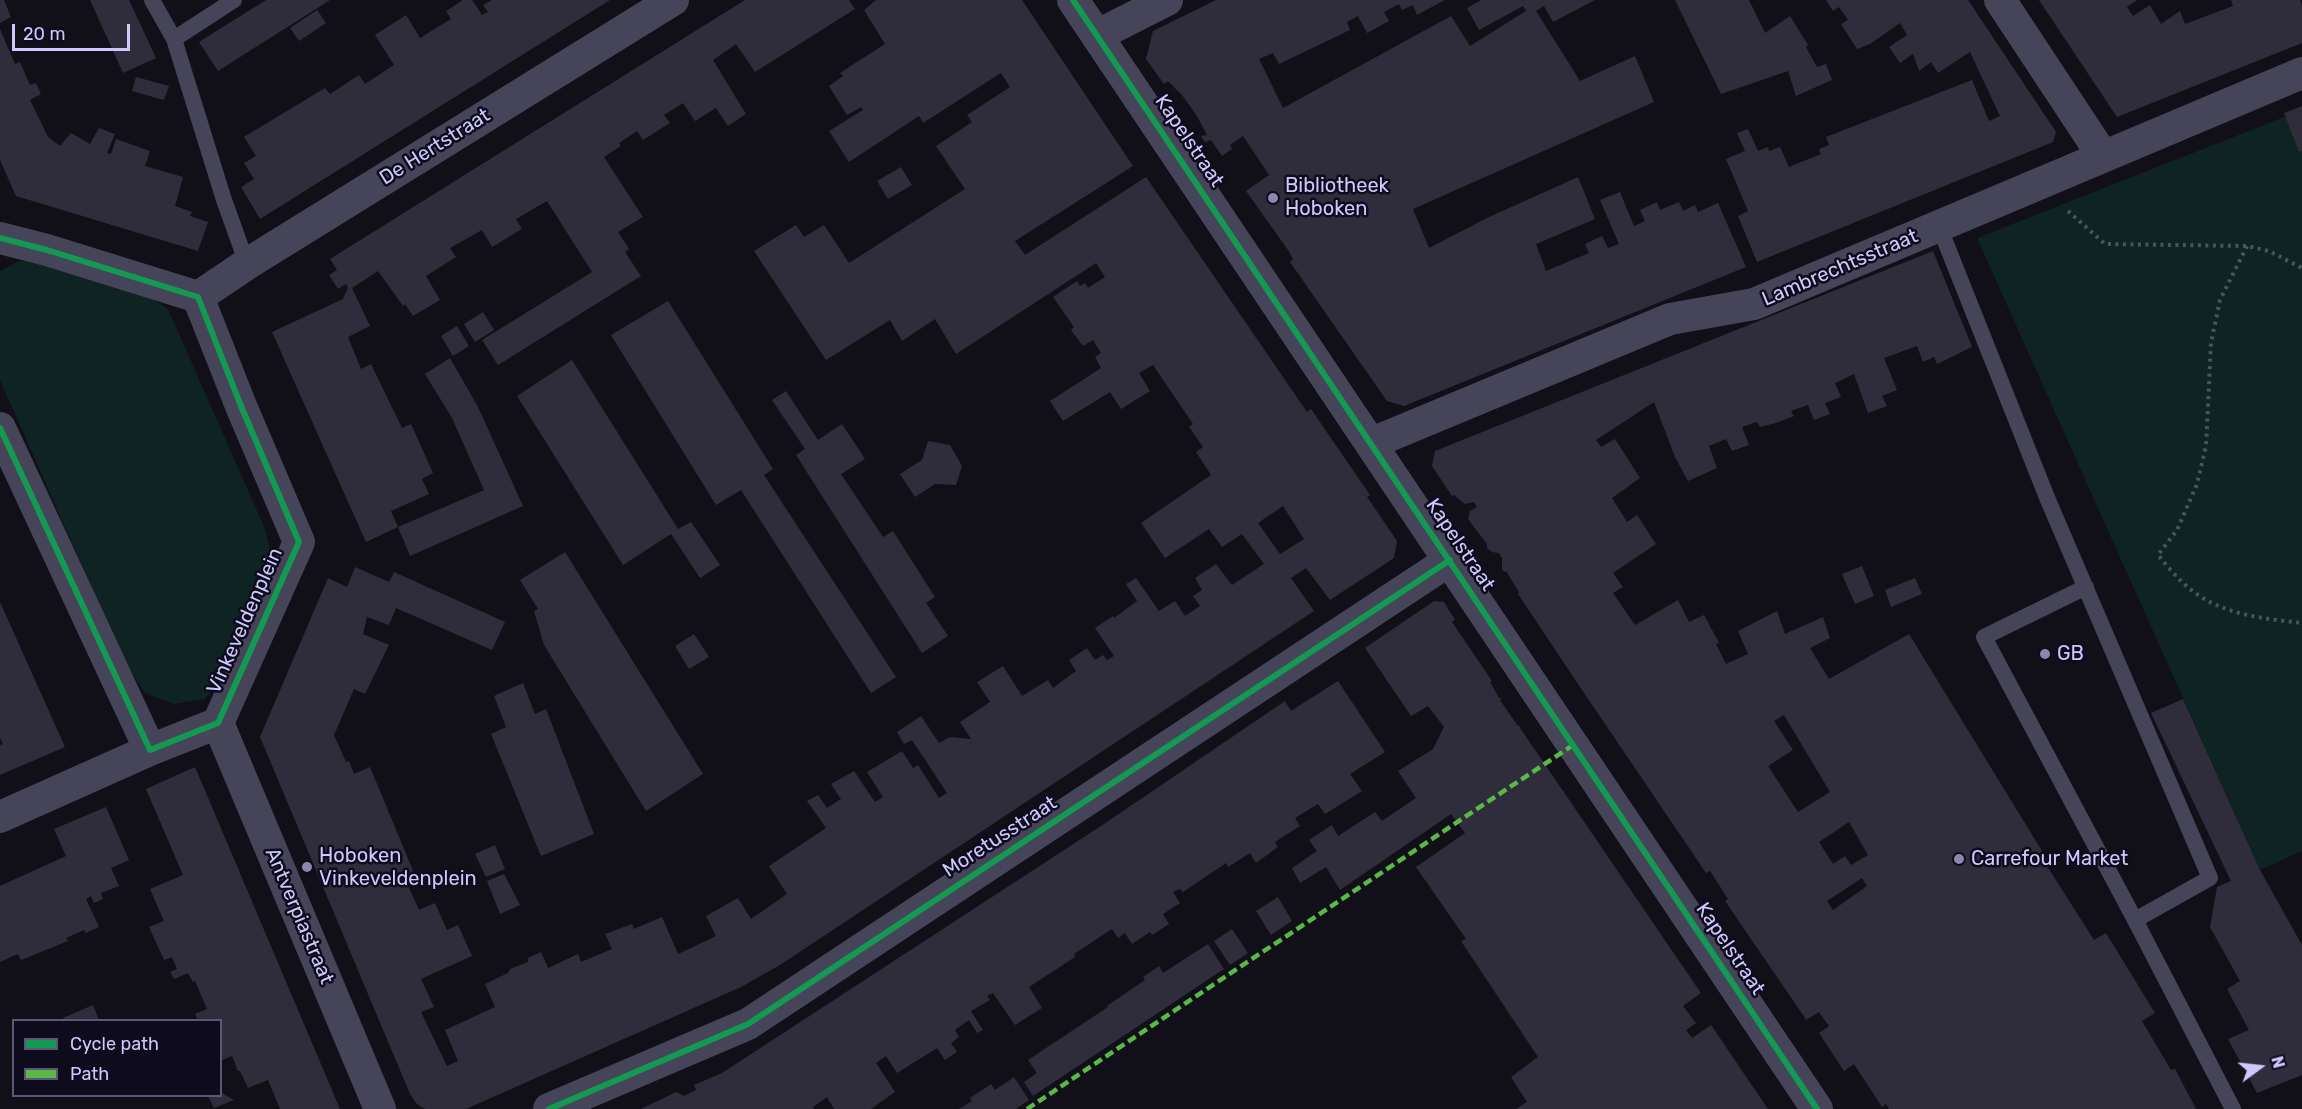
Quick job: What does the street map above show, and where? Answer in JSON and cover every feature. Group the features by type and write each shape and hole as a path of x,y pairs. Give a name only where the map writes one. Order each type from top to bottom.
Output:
{"street":[{"name":"De Hertstraat","path":"198,297 247,264 673,0"},
{"name":"Kapelstraat","path":"1073,0 1817,1109"},
{"path":"1098,35 1167,0"},
{"path":"2000,0 2103,156"},
{"name":"Lambrechtsstraat","path":"1372,443 1670,318 1754,304 2302,73"},
{"path":"0,238 47,250 198,297"},
{"name":"Vinkeveldenplein","path":"0,817 150,750 218,723 299,542 198,297"},
{"path":"0,429 150,750"},
{"name":"Moretusstraat","path":"549,1109 747,1024 1450,560"},
{"name":"Antverpiastraat","path":"218,723 380,1109"}],"lane":[{"path":"152,0 174,39 224,200 247,264"},
{"path":"174,39 234,0"},
{"path":"1939,226 2048,500 2210,878 2135,920"},
{"path":"2086,587 1984,637 2233,1109"}],"path":[{"path":"2037,183 2105,244 2247,246 2269,252 2302,268"},
{"path":"2247,246 2220,300 2211,343 2206,446 2197,484 2177,530 2158,555 2195,593 2224,607 2251,616 2302,623"}],"green space":[{"path":"2302,110 2302,851 2260,870 1977,238"},
{"path":"55,260 135,288 168,309 266,531 273,568 226,678 204,699 173,704 145,693 125,663 0,380 0,271 20,261"}],"building":[{"path":"0,0 4,0 11,17 0,23"},
{"path":"90,0 129,0 156,58 123,73"},
{"path":"266,0 330,0 218,71 199,42"},
{"path":"463,0 472,0 482,15 488,12 483,5 492,0 610,0 260,219 241,187 254,179 244,163 256,156 244,137 325,88 330,94 359,75 365,84 394,65 375,35 406,15 420,38 451,19 446,11"},
{"path":"745,0 849,0 855,9 755,72 736,44 713,60 746,114 728,126 716,108 695,121 683,103 664,115 670,123 643,140 637,131 619,143 621,146 604,157 643,217 618,232 629,249 625,252 641,276 498,365 482,340 592,272 547,201 516,219 522,229 492,247 482,230 450,248 456,257 426,276 440,300 413,316 378,271 352,288 370,326 348,337 361,369 371,364 402,428 411,424 433,473 422,479 429,494 391,511 398,527 366,542 272,332 343,299 348,288 346,284 338,289 329,275 337,270 330,259"},
{"path":"876,0 1022,0 1133,166 1015,241 1025,255 1146,177 1307,412 1311,409 1370,495 1367,497 1397,541 1394,558 1330,600 1306,568 1291,578 1314,611 780,965 741,987 466,1109 425,1109 417,1104 410,1094 260,737 328,578 347,587 355,567 389,582 394,572 505,622 492,650 396,608 389,625 367,617 363,634 389,645 365,694 354,689 334,735 354,774 370,767 414,873 404,877 419,910 435,903 447,930 458,925 472,956 421,979 434,1007 421,1012 447,1066 458,1061 445,1030 495,1007 485,984 508,973 510,969 528,962 528,958 541,952 548,968 578,954 581,962 612,949 605,934 632,924 634,929 662,917 678,954 716,936 706,916 738,898 751,919 787,894 769,866 826,828 807,801 818,795 827,808 841,799 831,784 854,771 875,802 883,797 867,772 902,751 913,768 918,765 939,798 947,793 912,740 904,744 897,732 921,716 939,743 950,737 971,739 960,722 990,702 977,682 1003,666 1022,696 1048,680 1053,688 1076,671 1069,660 1087,648 1095,660 1103,655 1107,660 1114,656 1095,628 1113,616 1114,618 1137,601 1126,584 1136,578 1159,611 1175,601 1185,616 1200,606 1193,596 1202,590 1195,578 1216,564 1232,585 1264,564 1242,534 1222,547 1209,529 1165,558 1141,523 1211,475 1196,452 1203,447 1189,427 1193,424 1153,365 1139,373 1150,391 1121,409 1110,392 1063,421 1050,401 1101,368 1095,357 1101,353 1093,340 1083,346 1071,330 1074,327 1053,297 1077,281 1080,286 1085,283 1088,288 1105,277 1096,263 956,354 935,319 902,341 890,320 826,360 754,251 796,225 804,237 824,225 849,263 965,189 936,146 972,122 967,115 1010,87 1001,73 923,123 919,116 849,162 829,131 863,110 861,107 847,115 829,86 843,76 840,73 885,44 864,10","holes":["1283,506 1304,539 1280,554 1258,523"]},
{"path":"1216,0 1445,0 1417,15 1413,5 1402,10 1399,4 1384,12 1389,21 1367,33 1358,16 1347,22 1350,30 1279,64 1273,53 1259,59 1283,108 1451,16 1470,46 1526,11 1523,6 1479,30 1467,8 1481,0 1595,0 1553,22 1544,6 1536,11 1580,81 1635,56 1654,102 1413,209 1429,248 1487,218 1578,177 1595,219 1536,244 1546,271 1589,253 1585,244 1602,236 1608,248 1619,244 1600,200 1620,192 1634,226 1645,221 1640,210 1657,202 1660,210 1679,202 1683,211 1695,205 1698,212 1718,203 1746,267 1404,406 1387,401 1290,262 1293,259 1288,250 1246,191 1269,175 1243,136 1230,145 1232,149 1222,156 1211,140 1205,142 1201,136 1207,135 1182,95 1168,81 1164,84 1146,59 1153,31"},
{"path":"1675,0 1749,0 1765,33 1790,16 1808,45 1806,47 1817,67 1826,64 1832,80 1796,96 1788,71 1721,94"},
{"path":"1826,0 1968,0 2056,132 2053,142 1757,262 1738,216 1748,211 1726,159 1745,151 1737,133 1748,129 1758,151 1768,147 1769,151 1780,147 1789,167 1821,154 1819,149 1829,145 1826,137 1972,80 1989,121 2000,116 1970,52 1938,73 1931,62 1919,71 1913,54 1900,63 1889,47 1907,35 1900,23 1870,44 1857,49 1841,24 1848,20 1839,7 1833,11"},
{"path":"2039,0 2137,0 2127,7 2133,16 2150,5 2161,24 2180,11 2185,24 2233,6 2231,0 2300,0 2302,43 2117,117"},
{"path":"317,10 326,23 299,41 290,28"},
{"path":"0,29 15,64 20,62 30,85 36,83 41,94 30,100 48,137 60,146 71,133 90,144 99,128 115,134 107,153 111,154 116,139 150,151 145,166 183,177 175,206 192,212 190,216 208,222 198,251 16,196 0,160"},
{"path":"136,77 169,86 164,100 132,91"},
{"path":"2302,106 2302,151 2299,152 2284,113"},
{"path":"901,167 912,185 888,199 877,181"},
{"path":"1933,251 1972,347 1937,364 1934,357 1923,362 1917,346 1884,358 1897,390 1882,396 1887,406 1868,413 1854,374 1835,383 1841,397 1825,403 1830,414 1814,420 1808,405 1791,411 1794,416 1776,423 1760,427 1757,422 1742,427 1749,445 1732,451 1726,439 1709,446 1717,468 1688,481 1675,457 1654,402 1596,440 1601,447 1615,439 1640,478 1612,498 1627,522 1637,515 1656,544 1613,573 1623,587 1613,593 1635,625 1678,600 1689,622 1704,615 1719,643 1716,644 1726,664 1748,654 1738,631 1777,611 1785,634 1823,617 1830,638 1810,648 1829,679 1909,634 2050,864 2047,866 2094,940 2106,933 2155,1013 2142,1021 2171,1070 2175,1069 2196,1109 1889,1109 1886,1104 1882,1107 1854,1064 1844,1071 1819,1033 1829,1026 1819,1012 1806,1020 1725,901 1728,899 1710,871 1706,873 1518,594 1519,592 1506,571 1502,569 1502,558 1499,553 1487,548 1487,544 1468,519 1470,511 1477,507 1474,502 1465,504 1454,495 1452,496 1432,466 1435,451","holes":["1784,715 1830,792 1798,812 1768,766 1793,750 1774,721","1849,822 1868,855 1851,865 1845,856 1833,864 1819,842","1862,878 1867,886 1833,910 1827,901"]},
{"path":"668,301 773,469 764,475 896,677 871,693 741,490 716,505 611,335"},
{"path":"483,312 494,330 475,342 464,324"},
{"path":"457,326 469,346 453,356 441,336"},
{"path":"450,358 478,407 523,506 410,556 398,527 484,490 452,418 425,374"},
{"path":"572,360 678,529 691,522 720,565 700,578 671,534 623,565 517,396"},
{"path":"786,391 818,440 842,424 865,459 841,474 883,537 893,531 935,597 926,603 948,636 922,653 796,455 805,449 772,400"},
{"path":"928,441 950,445 962,466 956,485 935,484 915,497 900,474 922,460"},
{"path":"565,552 703,774 646,811 544,645 534,611 538,609 520,580"},
{"path":"1862,566 1874,596 1855,604 1842,574"},
{"path":"1915,578 1922,594 1891,607 1885,590"},
{"path":"1434,601 1444,602 1455,620 1452,622 1492,681 1490,682 1499,698 1502,698 1500,700 1521,727 1701,993 1683,1006 1696,1023 1686,1030 1692,1038 1711,1025 1768,1109 1516,1109 1527,1102 1511,1077 1538,1057 1461,941 1466,939 1416,867 1465,833 1451,814 1340,890 1326,867 1300,883 1292,868 1317,851 1309,840 1332,825 1338,836 1375,812 1382,821 1416,798 1398,771 1433,749 1444,727 1428,706 1411,716 1365,648"},
{"path":"0,602 65,747 0,775 0,745 3,744 0,738"},
{"path":"694,634 709,657 689,669 675,646"},
{"path":"1338,681 1385,752 1350,774 1362,791 1325,814 1318,804 1295,818 1300,826 1275,842 1278,847 1256,863 1250,853 1228,867 1226,863 1183,892 1180,889 1173,892 1180,903 1163,914 1169,924 1152,935 1150,932 1132,944 1125,933 1118,938 1112,929 1074,954 1075,957 1029,987 1042,1008 1015,1025 993,993 987,996 990,1000 971,1011 983,1030 977,1033 969,1020 955,1030 959,1037 951,1043 957,1052 945,1060 937,1048 897,1073 886,1056 876,1063 895,1092 871,1109 834,1109 827,1097 813,1107 814,1109 641,1109 676,1092 684,1096 696,1090 694,1085 722,1073 1104,824 1285,701 1291,711"},
{"path":"523,683 535,714 546,709 594,834 541,856 491,734 506,727 494,696"},
{"path":"2183,699 2260,870 2302,945 2302,1075 2257,1093 2228,1039 2249,1030 2227,989 2240,981 2210,927 2217,887 2231,881 2151,713"},
{"path":"195,767 340,1109 280,1109 268,1080 248,1088 232,1056 222,1060 222,1019 198,1019 195,1014 207,1009 195,981 193,982 188,973 174,979 170,972 177,969 172,957 164,960 149,927 164,921 150,889 183,875 146,789"},
{"path":"106,807 129,860 111,868 119,886 101,893 103,899 94,903 91,896 86,899 99,927 86,933 84,930 66,938 68,941 21,960 18,954 0,962 0,886 66,856 54,829"},
{"path":"495,845 505,869 486,877 475,854"},
{"path":"504,874 520,905 500,914 487,881"},
{"path":"1278,897 1292,921 1271,935 1256,911"},
{"path":"1232,929 1248,953 1230,965 1214,941"},
{"path":"1208,944 1224,969 1033,1096 1024,1082 1037,1073 1028,1060 1108,1007 1145,980 1143,977 1159,966 1163,973"},
{"path":"93,1005 99,1019 64,1019"},
{"path":"1014,1077 1029,1100 1016,1109 959,1109 972,1101 970,1098 991,1084 995,1090"},
{"path":"222,1093 234,1100 214,1108 208,1097 222,1097"}],"marked path":[{"path":"1027,1109 1573,745"}],"cycle path":[{"path":"1073,0 1817,1109"},
{"path":"0,238 47,250 198,297 299,542 218,723 150,750 0,428"},
{"path":"549,1109 748,1024 1450,560"}],"place":[{"name":"Bibliotheek Hoboken","path":"1273,198"},
{"name":"GB","path":"2045,654"},
{"name":"Carrefour Market","path":"1959,859"},
{"name":"Hoboken Vinkeveldenplein","path":"307,867"}]}
